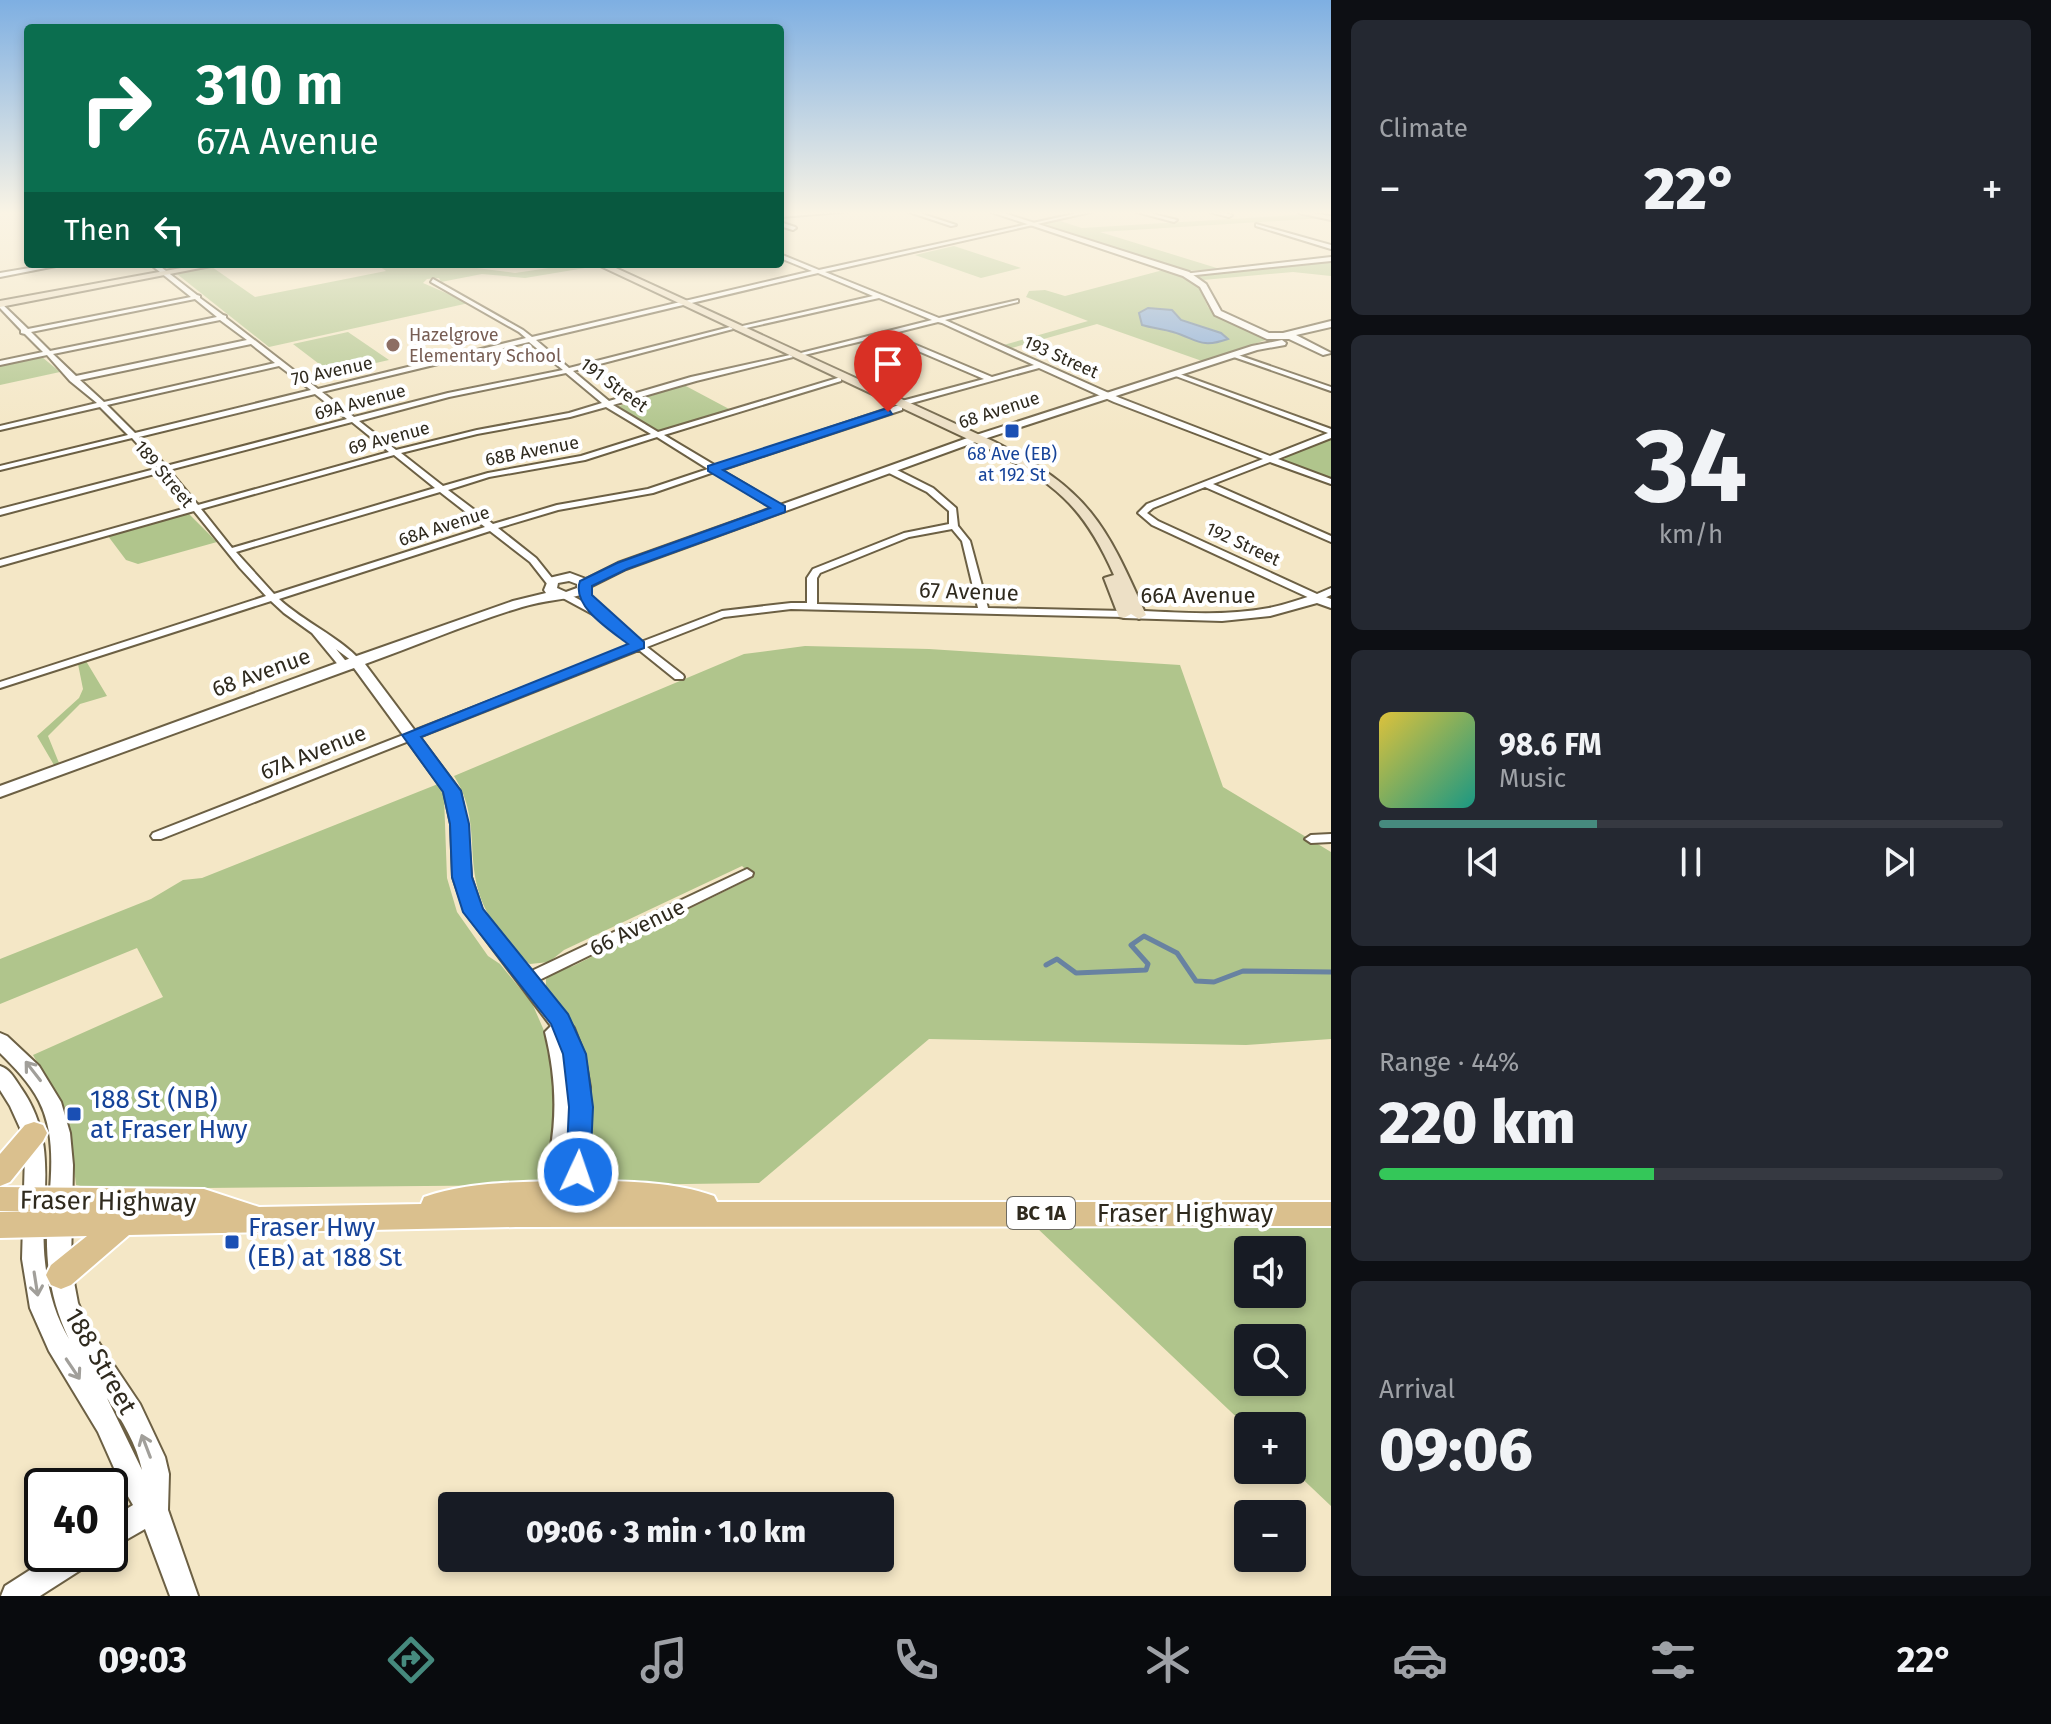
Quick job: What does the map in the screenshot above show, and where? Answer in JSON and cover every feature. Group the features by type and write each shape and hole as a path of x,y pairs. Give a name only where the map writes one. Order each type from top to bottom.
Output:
{"main road":[{"path":"0,304 100,285"},
{"path":"640,285 681,304"},
{"path":"643,285 1049,477 1088,511 1109,543 1132,615"},
{"path":"0,1174 34,1133"},
{"name":"Fraser Highway","path":"0,1199 48,1212 122,1224 379,1217 506,1205 559,1204 562,1195 647,1194 751,1214"},
{"name":"Fraser Highway","path":"0,1225 48,1212 138,1199 204,1201 260,1220"},
{"name":"Fraser Highway","path":"506,1205 751,1214 1331,1214"},
{"path":"61,1275 122,1224"}],"street":[{"path":"183,285 533,560 578,582 601,615"},
{"name":"191 Street","path":"441,285 533,340 607,404 780,509"},
{"name":"70 Avenue","path":"0,468 761,285"},
{"name":"193 Street","path":"853,285 939,320 1107,396 1331,482"},
{"path":"1202,285 1218,313 1238,324 1329,354"},
{"name":"69A Avenue","path":"0,512 448,395 568,371 879,296"},
{"path":"23,332 198,297"},
{"name":"69 Avenue","path":"0,563 397,452 607,404 1016,301"},
{"name":"189 Street","path":"0,304 23,332 131,435 273,598 350,663 374,701 390,710 452,791 459,824 462,877 474,912 547,1008 563,1057 566,1089 560,1166 562,1195"},
{"name":"189 Street","path":"0,313 10,318"},
{"path":"0,363 224,317"},
{"name":"68 Avenue","path":"578,582 974,439 1331,324"},
{"path":"885,334 989,378"},
{"path":"73,379 254,341"},
{"path":"1233,355 1331,389"},
{"path":"0,428 282,363"},
{"name":"68A Avenue","path":"0,685 557,508 637,494 900,406 1041,365"},
{"path":"1175,374 1331,434"},
{"name":"68B Avenue","path":"231,551 508,470 582,458 844,380"},
{"path":"1205,484 1331,434"},
{"path":"890,470 946,502 956,518 954,526"},
{"path":"1205,484 1331,539"},
{"name":"192 Street","path":"1205,484 1150,506 1142,513 1155,523 1331,604"},
{"path":"812,607 812,578 816,571 907,535 954,526"},
{"path":"954,526 966,541 984,611"},
{"path":"533,560 555,590 601,615 679,677"},
{"path":"555,590 578,582"},
{"path":"555,590 578,582"},
{"name":"68 Avenue","path":"0,790 555,590"},
{"path":"1317,598 1331,591"},
{"name":"66A Avenue","path":"1132,615 1253,617 1317,598"},
{"name":"67 Avenue","path":"812,607 1132,615"},
{"name":"67A Avenue","path":"157,836 638,645 728,613 812,607"},
{"path":"1311,839 1331,838"},
{"name":"66 Avenue","path":"526,980 747,873"},
{"name":"188 Street","path":"0,1041 22,1058 47,1091 60,1143 36,1287 46,1323 109,1426 133,1487 153,1508"},
{"name":"188 Street","path":"0,1074 17,1095 34,1133 38,1168 65,1300 77,1330 139,1428 156,1472 153,1508 184,1596"},
{"path":"128,1524 153,1508"},
{"path":"15,1596 52,1572"}],"green space":[{"path":"191,285 238,285 255,297 313,285 429,285 469,303 269,347"},
{"path":"1105,285 1198,285 1208,307 1218,317 1266,340 1202,361 1097,324 1008,349 1000,346 1088,321 1026,297 1029,291 1045,290 1065,296"},
{"path":"348,332 389,360 331,373 293,344"},
{"path":"42,357 60,372 0,385 0,365"},
{"path":"684,385 731,410 659,431 616,407"},
{"path":"1331,438 1331,479 1283,460 1288,455"},
{"path":"188,513 217,542 138,564 126,560 108,536"},
{"path":"805,646 929,649 1180,665 1223,787 1331,852 1331,1039 1246,1045 929,1039 759,1183 612,1185 592,1179 586,1170 571,1025 546,987 546,979 553,971 573,966 754,877 742,866 564,950 549,962 530,964 505,938 489,915 480,894 469,816 454,776 744,654"},
{"path":"86,661 107,696 80,704 48,736 59,763 54,765 37,736 79,698 83,689 78,664"},
{"path":"438,784 444,797 447,878 457,912 488,956 500,964 532,1003 555,1056 554,1169 544,1182 531,1185 93,1189 76,1185 68,1116 33,1055 163,997 137,948 0,1004 0,959 151,899 183,880 202,878"},
{"path":"1331,1225 1331,1506 1306,1482 1306,1412 1234,1412 1234,1415 1037,1228"}],"water":[{"path":"1148,308 1172,310 1181,320 1221,333 1228,339 1205,343 1142,325 1139,313"}],"waterway":[{"path":"1046,965 1057,959 1076,973 1146,970 1148,964 1131,945 1144,936 1177,953 1196,981 1214,982 1243,971 1331,972"}],"place":[{"name":"Hazelgrove Elementary School","path":"393,345"},
{"name":"68 Ave (EB) at 192 St","path":"1012,431"},
{"name":"188 St (NB) at Fraser Hwy","path":"74,1114"},
{"name":"Fraser Hwy (EB) at 188 St","path":"232,1242"}],"route":[{"path":"578,1172 581,1107 574,1054 560,1020 547,1008 474,912 462,877 457,806 452,791 410,735 638,645 601,615 585,596 585,584 622,566 780,509 713,469 888,412"}]}
